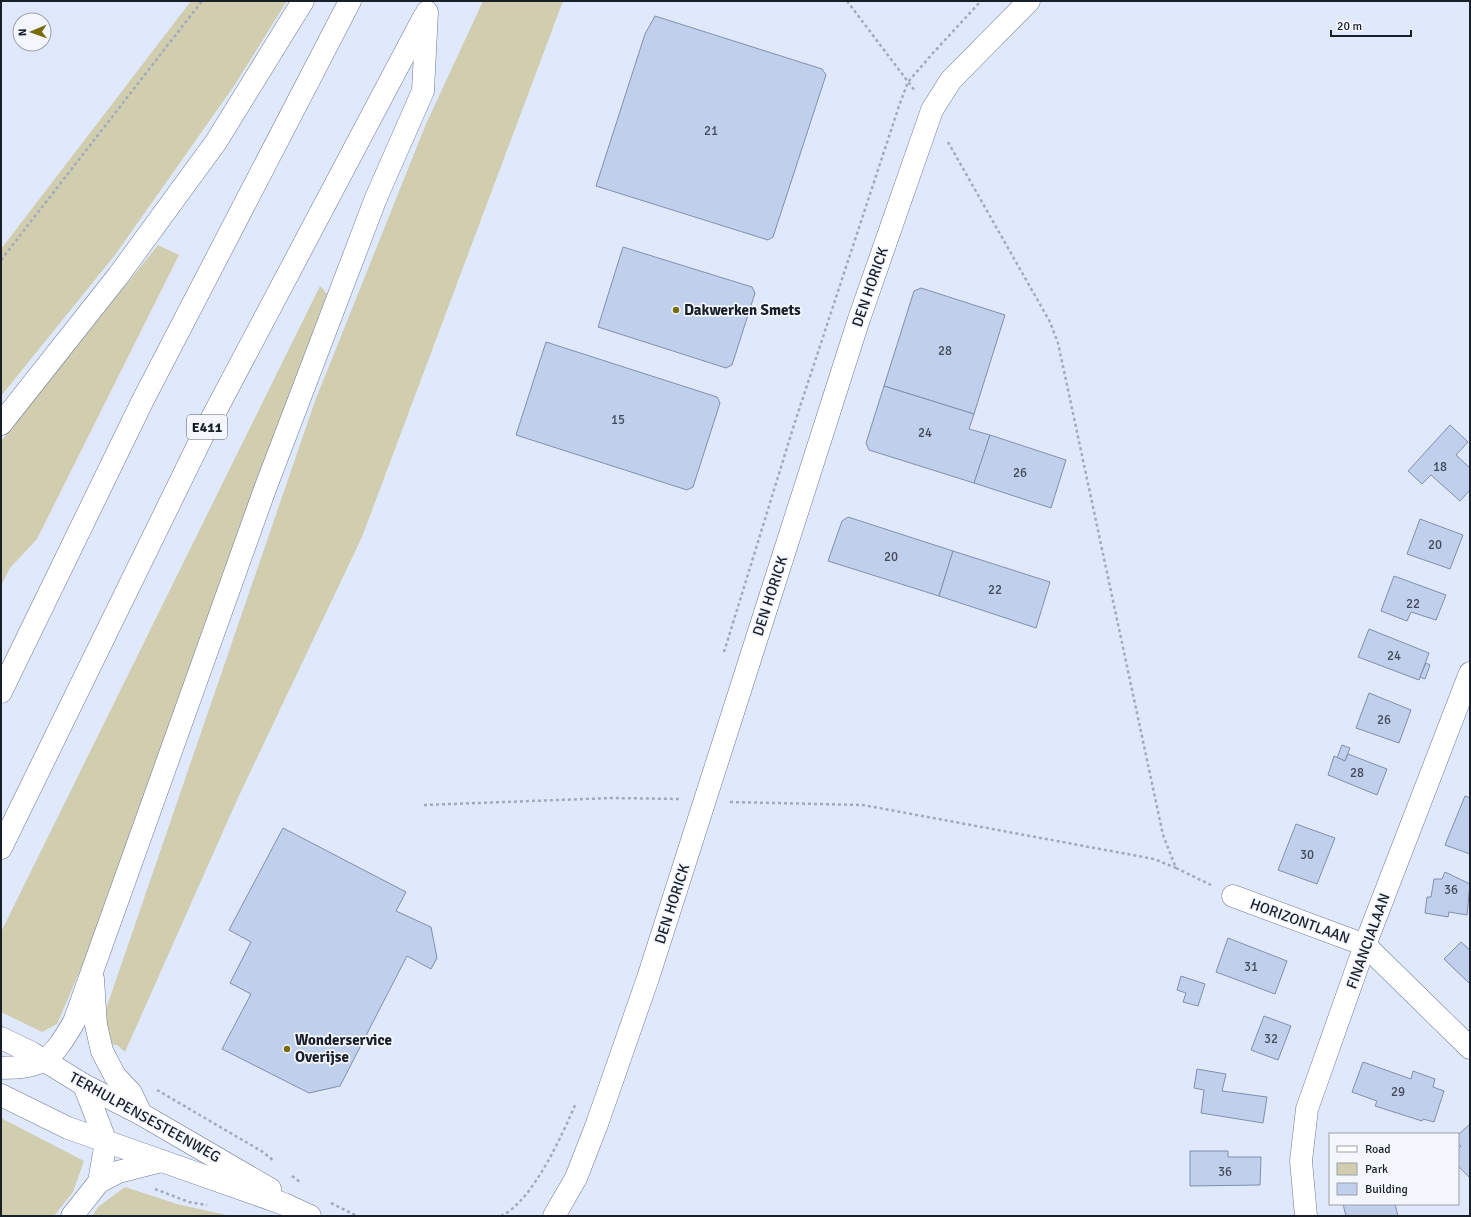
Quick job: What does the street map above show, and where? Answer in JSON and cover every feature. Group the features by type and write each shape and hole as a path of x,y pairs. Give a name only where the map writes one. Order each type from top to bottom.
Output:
{"main road":[{"path":"1,424 118,276 216,142 303,1"},
{"path":"1,692 142,400 350,1"},
{"name":"DEN HORICK","path":"554,1216 576,1178 597,1124 678,889 705,800 859,319 932,110 951,80 1028,1"},
{"path":"1,1068 34,1060 59,1048 74,1022 92,967 271,474 376,198 423,91 430,7"},
{"name":"E411","path":"1,848 205,431 430,7"},
{"name":"FINANCIALAAN","path":"1306,1216 1301,1161 1307,1109 1365,945 1470,673"},
{"name":"HORIZONTLAAN","path":"1232,896 1365,945 1470,1048"},
{"path":"92,967 96,1024 102,1050 115,1076 131,1093 141,1114"},
{"name":"TERHULPENSESTEENWEG","path":"1,1038 34,1060 141,1114 270,1188 284,1204"},
{"path":"84,1085 106,1142 99,1182"},
{"name":"TERHULPENSESTEENWEG","path":"5,1097 68,1128 284,1204 310,1216"},
{"path":"72,1216 99,1182 118,1172 161,1161"}],"path":[{"path":"1,260 202,1"},
{"path":"846,1 908,82 932,110 1050,322 1058,343 1163,835 1176,868"},
{"path":"724,654 794,425 908,82 981,1"},
{"path":"676,806 681,791"},
{"path":"424,805 612,798 863,805 1154,859 1176,868 1232,896"},
{"path":"501,1216 508,1213 535,1183 564,1130 579,1096"}],"green space":[{"path":"191,1 287,1 234,86 115,255 1,396 1,249"},
{"path":"483,1 563,1 362,537 237,800 125,1052 117,1045 109,1044 105,1031 107,1006 315,401 426,124"},
{"path":"158,245 179,255 37,539 10,568 1,586 1,441"},
{"path":"320,286 327,294 253,495 98,929 57,1024 42,1032 1,1012 1,932"},
{"path":"1,1118 84,1161 73,1192 54,1216 1,1216"},
{"path":"125,1187 177,1204 231,1216 92,1216 98,1207"}],"building":[{"path":"655,16 822,69 826,75 773,237 768,240 596,186 645,34"},
{"name":"Dakwerken Smets","path":"623,247 752,287 755,293 732,365 726,368 598,327"},
{"path":"921,288 1005,315 974,414 884,386 914,291"},
{"path":"546,342 717,397 720,403 693,487 687,490 516,435"},
{"path":"884,386 974,414 969,429 990,435 974,483 869,450 866,443"},
{"path":"1450,425 1468,442 1456,455 1470,468 1470,490 1460,501 1431,475 1422,484 1408,471"},
{"path":"990,435 1066,460 1051,508 974,483"},
{"path":"848,517 953,551 939,596 828,561 842,521"},
{"path":"1420,519 1463,535 1450,569 1407,554"},
{"path":"953,551 1050,582 1036,628 939,596"},
{"path":"1394,576 1446,595 1436,620 1411,612 1407,621 1381,611"},
{"path":"1369,629 1429,653 1419,680 1358,657"},
{"path":"1426,663 1430,665 1425,679 1420,677"},
{"path":"1369,693 1411,710 1399,743 1356,728"},
{"path":"1342,745 1350,748 1345,761 1337,758"},
{"path":"1348,754 1387,769 1377,795 1328,775 1334,756 1345,761"},
{"path":"1465,796 1470,798 1470,854 1445,845"},
{"path":"1296,824 1335,838 1317,884 1278,870"},
{"path":"283,828 406,892 396,911 431,927 437,958 431,969 407,956 340,1086 309,1093 222,1049 251,994 230,983 251,942 229,930"},
{"path":"1445,872 1470,884 1467,915 1449,912 1448,917 1425,913 1427,897 1431,897 1434,879 1442,879"},
{"path":"1228,938 1287,961 1275,994 1216,972"},
{"path":"1461,942 1470,950 1470,984 1444,959"},
{"path":"1181,976 1205,984 1198,1006 1183,1002 1186,993 1177,990"},
{"path":"1264,1016 1291,1026 1278,1060 1251,1050"},
{"path":"1363,1062 1411,1079 1413,1071 1435,1079 1433,1087 1444,1091 1434,1122 1423,1119 1422,1121 1375,1106 1377,1101 1352,1092"},
{"path":"1197,1069 1226,1074 1222,1091 1267,1097 1263,1123 1201,1113 1204,1090 1194,1088"},
{"path":"1470,1124 1470,1177 1459,1167 1459,1148 1461,1146 1459,1145 1459,1134"},
{"path":"1190,1151 1228,1151 1228,1157 1261,1157 1260,1185 1190,1186"},
{"path":"1343,1205 1395,1205 1398,1216 1346,1216"}],"place":[{"name":"Dakwerken Smets","path":"676,310"},
{"name":"Wonderservice Overijse","path":"287,1049"}]}
